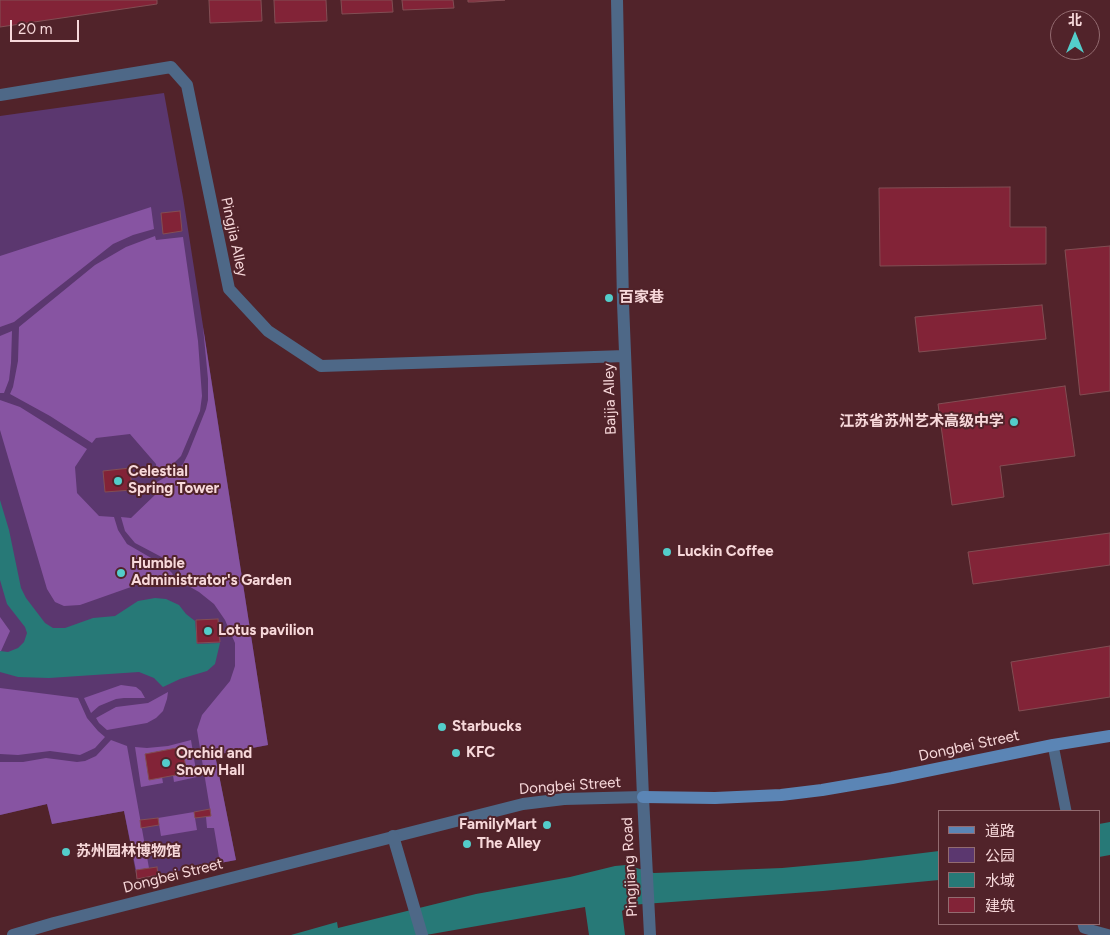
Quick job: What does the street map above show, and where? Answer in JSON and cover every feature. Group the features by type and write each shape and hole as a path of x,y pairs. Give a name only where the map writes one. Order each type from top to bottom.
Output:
{"main road":[{"name":"Dongbei Street","path":"643,797 715,798 781,795 822,790 892,778 1053,745 1110,736"}],"street":[{"name":"Baijia Alley","path":"617,0 625,356 643,797"},
{"name":"Pingjia Alley","path":"0,95 172,67 187,85 229,289 268,331 321,366 625,356"},
{"name":"Dongbei Street","path":"13,935 523,804 564,799 643,797"},
{"name":"Pingjiang Road","path":"643,797 650,935"},
{"path":"393,836 422,935"}],"lane":[{"path":"1053,745 1066,810"},
{"path":"1083,925 1084,928 1109,935"}],"green space":[{"name":"Humble Administrator's Garden","path":"164,93 183,197 268,745 215,755 236,860 137,879 124,811 52,824 47,804 0,815 0,116"}],"shaded area":[{"path":"151,207 154,229 133,235 113,244 14,322 0,327 0,256"},
{"path":"155,236 156,240 183,237 198,341 202,396 200,411 181,456 170,467 157,473 156,464 130,434 96,438 92,443 50,416 10,394 18,361 19,327 95,265 126,247"},
{"path":"203,327 268,745 215,755 236,860 220,863 214,828 207,828 206,817 211,815 197,730 202,715 230,681 235,666 235,643 225,620 214,604 185,584 179,570 171,562 135,543 125,531 121,517 131,518 157,493 157,482 176,471 183,464 188,454 208,400"},
{"path":"12,331 9,380 4,393 0,393 0,336"},
{"path":"0,400 20,407 87,449 75,467 77,493 99,516 114,517 118,530 127,544 165,566 172,573 176,581 148,581 80,605 64,606 55,602 47,589 0,430"},
{"path":"0,617 10,631 1,651 0,651"},
{"path":"121,685 136,687 145,698 116,699 99,706 91,713 84,698"},
{"path":"0,688 78,698 87,718 105,737 95,748 80,755 50,751 18,755 0,754"},
{"path":"168,692 163,711 147,723 107,730 96,718 116,707 148,703"},
{"path":"111,740 127,746 149,868 136,870 124,811 52,824 47,804 0,815 0,762 23,762 46,758 77,762 85,761 96,756"},
{"path":"191,740 197,777 174,782 173,775 187,773 182,747 145,754 149,779 162,777 163,783 141,787 135,747 168,746"},
{"path":"194,812 197,830 161,836 158,818"}],"water":[{"path":"0,500 9,530 21,588 26,598 45,623 53,628 65,628 93,618 115,616 138,601 155,598 166,599 179,605 195,621 197,644 220,643 215,664 207,671 180,679 163,687 154,678 139,672 49,678 18,677 0,672 0,651 8,652 18,648 24,642 27,633 25,627 7,604 0,580"},
{"path":"1110,822 1110,855 1100,857 1100,824"},
{"path":"938,851 938,880 823,891 630,905 622,911 625,935 589,935 585,907 426,935 291,935 337,922 338,928 476,894 570,877 615,866 626,865 654,873 782,868"}],"building":[{"path":"0,0 157,0 157,4 0,27"},
{"path":"209,0 261,0 262,21 210,23"},
{"path":"274,0 326,0 327,21 275,23"},
{"path":"341,0 392,0 393,12 342,14"},
{"path":"402,0 453,0 454,8 403,10"},
{"path":"468,0 505,0 468,2"},
{"path":"1010,187 1010,227 1046,227 1046,264 880,266 879,188"},
{"path":"180,211 182,231 163,234 161,213"},
{"path":"1110,246 1110,391 1080,395 1065,250"},
{"path":"1042,305 1046,339 919,352 915,317"},
{"path":"1065,386 1075,456 1000,466 1004,497 952,505 938,404"},
{"name":"Celestial Spring Tower","path":"130,468 132,490 105,492 103,471"},
{"path":"1110,533 1110,565 973,584 968,552"},
{"name":"Lotus pavilion","path":"218,619 220,642 197,643 196,620"},
{"path":"1110,646 1110,697 1019,711 1011,662"},
{"name":"Orchid and Snow Hall","path":"182,747 187,773 149,780 145,754"},
{"path":"210,809 211,816 195,818 194,812"},
{"path":"158,818 159,825 141,828 140,820"},
{"path":"157,867 158,875 137,879 136,870"}],"place":[{"name":"百家巷","path":"609,298"},
{"name":"江苏省苏州艺术高级中学","path":"1014,422"},
{"name":"Celestial Spring Tower","path":"118,481"},
{"name":"Luckin Coffee","path":"667,552"},
{"name":"Humble Administrator's Garden","path":"121,573"},
{"name":"Lotus pavilion","path":"208,631"},
{"name":"Starbucks","path":"442,727"},
{"name":"KFC","path":"456,753"},
{"name":"Orchid and Snow Hall","path":"166,763"},
{"name":"FamilyMart","path":"547,825"},
{"name":"The Alley","path":"467,844"},
{"name":"苏州园林博物馆","path":"66,852"}]}
